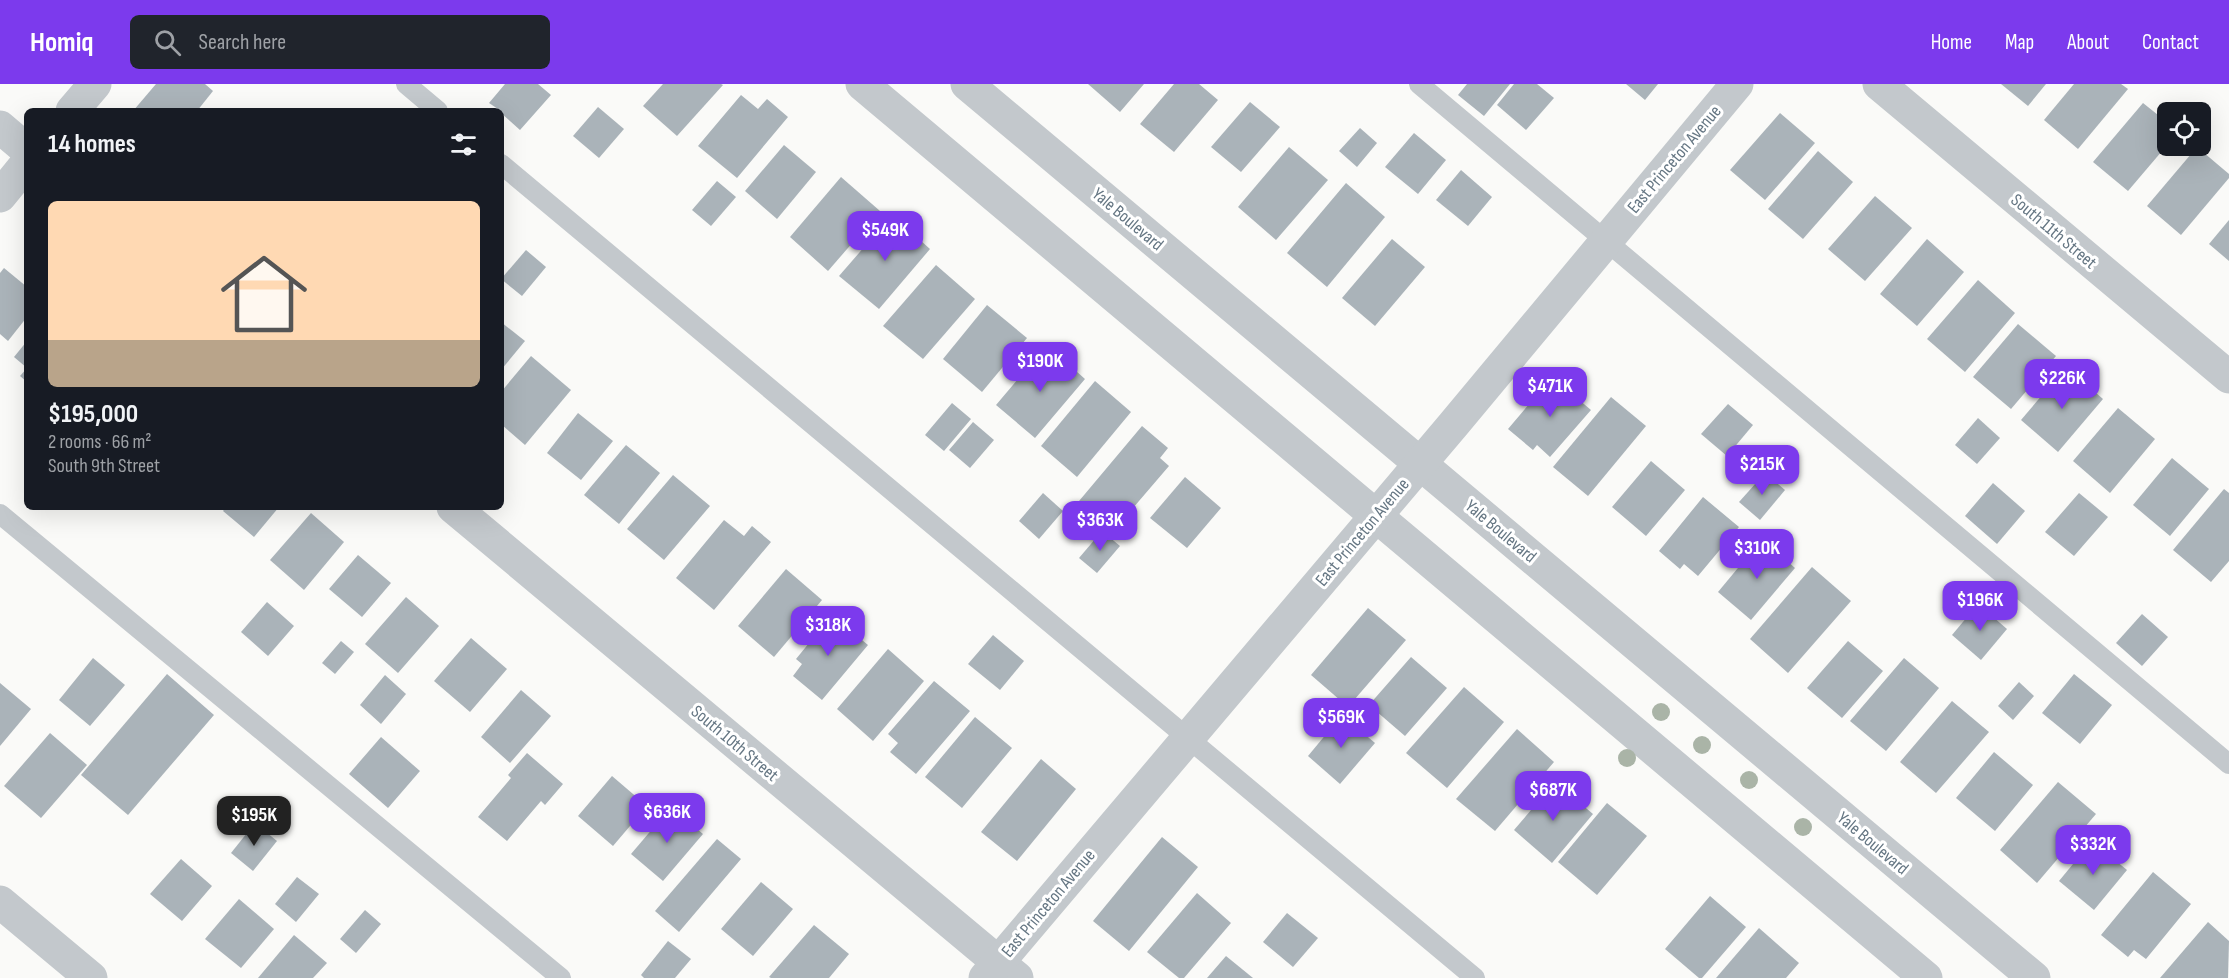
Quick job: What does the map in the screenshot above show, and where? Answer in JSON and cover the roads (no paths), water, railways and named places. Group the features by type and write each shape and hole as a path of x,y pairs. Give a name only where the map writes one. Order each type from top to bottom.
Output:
{"street":[{"path":"75,108 95,84"},
{"path":"862,84 1926,978"},
{"name":"Yale Boulevard","path":"967,84 2034,978"},
{"name":"East Princeton Avenue","path":"1000,973 1189,737 1737,84"},
{"name":"South 11th Street","path":"1879,84 2229,377"},
{"path":"0,127 24,147"},
{"path":"0,196 24,168"},
{"name":"South 10th Street","path":"457,510 1000,973"},
{"path":"0,902 91,978"}],"lane":[{"path":"406,84 434,108"},
{"path":"1419,84 2229,764"},
{"path":"504,166 1475,978"},
{"path":"0,514 561,978"}]}
